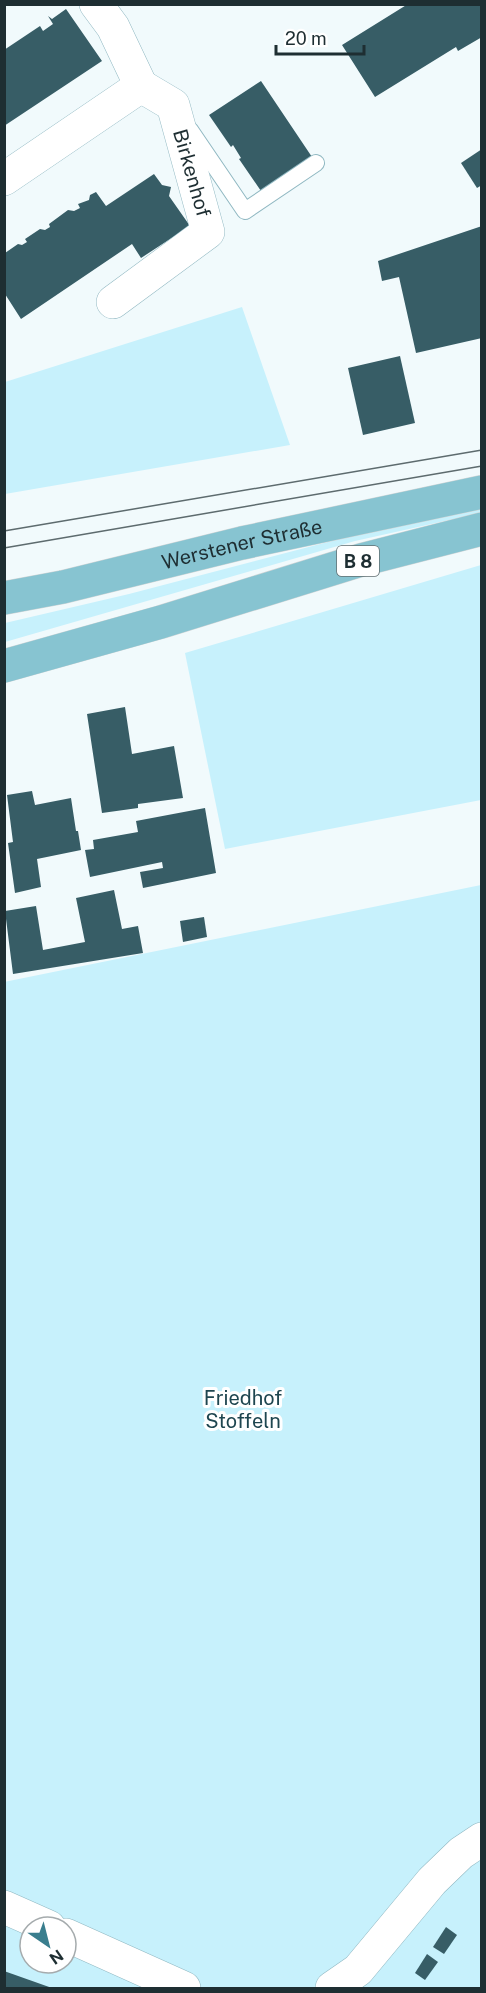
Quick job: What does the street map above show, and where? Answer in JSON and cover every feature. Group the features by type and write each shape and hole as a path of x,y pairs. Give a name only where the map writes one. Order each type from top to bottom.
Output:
{"main road":[{"name":"Werstener Straße","path":"4,598 63,587 242,543 482,492"},
{"name":"B 8","path":"4,666 161,622 361,560 482,529"}],"street":[{"path":"4,179 141,86 113,27 96,4"},
{"name":"Birkenhof","path":"113,302 208,232 173,105 141,86"},
{"path":"4,683 78,659 161,622"},
{"path":"332,1989 358,1970 432,1881 461,1853 482,1839"},
{"path":"4,1907 22,1915"},
{"path":"78,1940 184,1989"}],"lane":[{"path":"173,105 245,211 316,163"}],"green space":[{"path":"242,307 290,445 5,494 5,382"},
{"path":"481,506 481,513 355,541 5,642 5,623 129,594 412,520"},
{"path":"481,565 481,800 225,849 185,653"},
{"name":"Friedhof Stoffeln","path":"481,885 481,1988 5,1988 4,982"}],"building":[{"path":"408,4 482,4 482,37 458,51 456,47 375,97 342,45"},
{"path":"66,9 102,61 4,126 4,50 40,26 43,31 53,24 48,16 52,19"},
{"path":"261,81 312,157 261,191 239,159 241,158 233,145 231,147 209,115"},
{"path":"482,149 482,185 477,188 461,163"},
{"path":"154,174 162,185 171,187 169,196 190,226 141,258 132,244 21,319 5,294 5,253 18,244 22,245 27,242 25,239 40,229 45,230 50,227 49,224 68,210 74,211 80,208 78,204 89,200 90,195 96,192 106,206"},
{"path":"482,226 482,338 416,353 399,277 382,281 378,261"},
{"path":"400,356 415,423 363,435 348,368"},
{"path":"125,707 132,754 174,746 183,798 138,804 138,808 102,813 87,714"},
{"path":"32,791 35,805 71,798 81,850 37,859 41,887 15,893 8,843 13,842 7,795"},
{"path":"205,808 216,873 143,888 140,872 163,868 162,862 90,877 85,850 94,849 93,840 138,832 136,821"},
{"path":"114,890 122,929 138,926 143,953 13,974 5,911 36,906 43,950 85,942 76,898"},
{"path":"204,917 207,937 183,942 180,921"},
{"path":"446,1927 457,1935 444,1954 433,1947"},
{"path":"427,1954 438,1962 425,1980 415,1973"},
{"path":"4,1971 52,1988 4,1988"}],"tram line":[{"path":"4,531 482,450"},
{"path":"4,548 482,466"}]}
